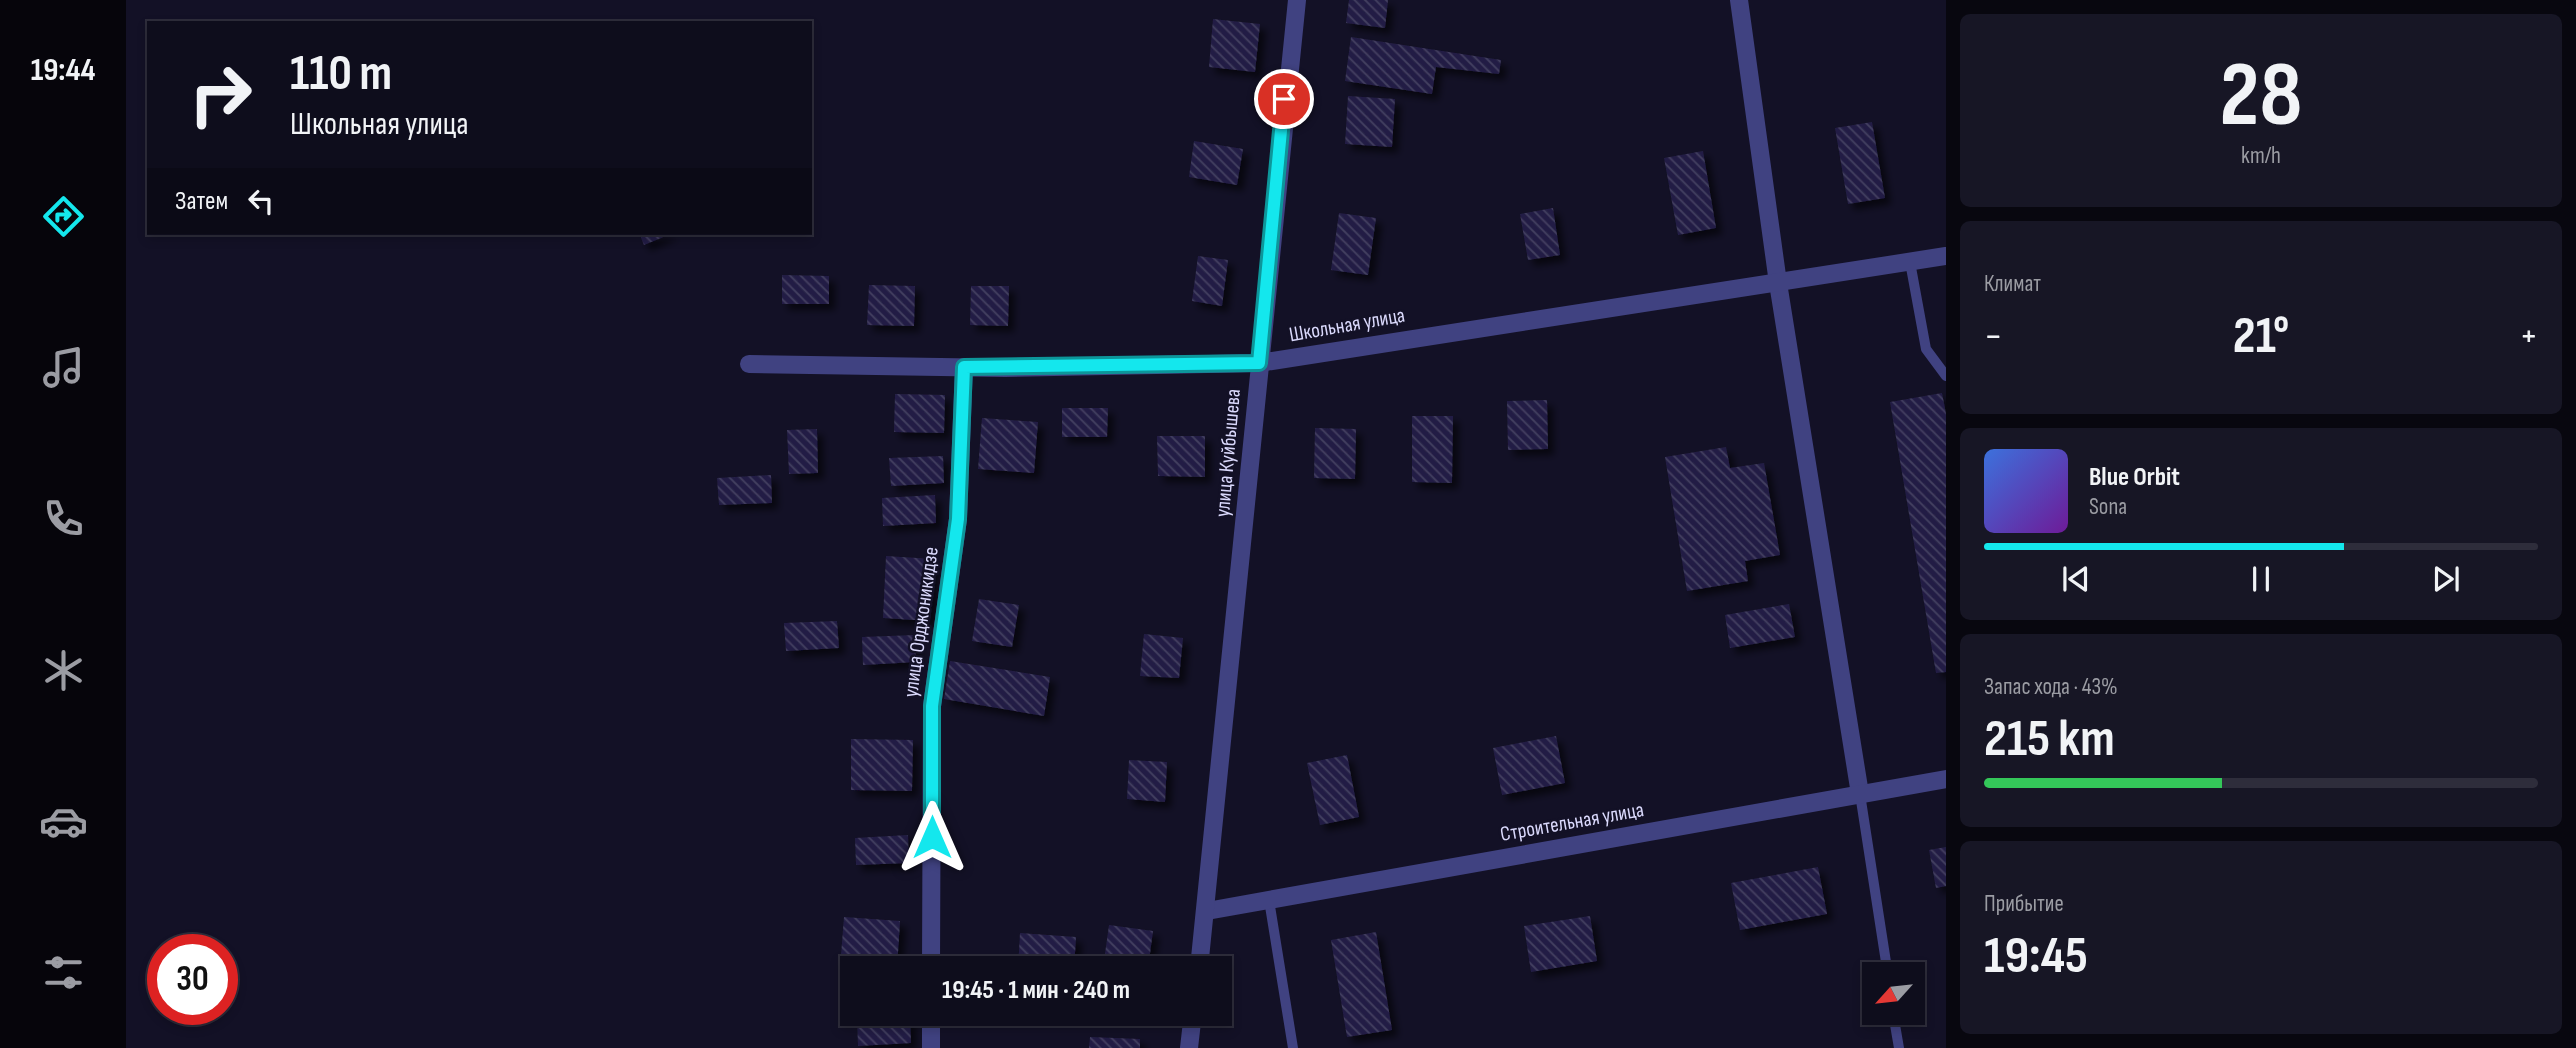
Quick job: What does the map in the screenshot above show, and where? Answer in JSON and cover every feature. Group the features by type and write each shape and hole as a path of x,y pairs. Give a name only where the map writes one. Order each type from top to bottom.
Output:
{"street":[{"name":"улица Куйбышева","path":"1201,956 1297,0"},
{"path":"1739,0 1778,282 1860,794"},
{"name":"Школьная улица","path":"749,364 964,367 1259,363 1946,256"},
{"name":"улица Орджоникидзе","path":"931,956 932,706 958,519 964,367"},
{"name":"Строительная улица","path":"1207,911 1946,779"},
{"path":"931,1026 931,1048"},
{"path":"1189,1048 1192,1026"}],"lane":[{"path":"1910,262 1926,349 1946,376"},
{"path":"1860,794 1886,962"},
{"path":"1269,900 1293,1048"},
{"path":"1896,1026 1899,1048"}],"building":[{"path":"1349,0 1388,0 1385,28 1346,23"},
{"path":"1213,19 1260,24 1255,72 1209,67"},
{"path":"1351,37 1501,60 1499,74 1436,67 1432,94 1345,81"},
{"path":"1348,96 1395,99 1392,147 1345,144"},
{"path":"1872,122 1885,198 1848,204 1835,128"},
{"path":"1194,141 1243,149 1237,185 1189,177"},
{"path":"1703,151 1716,228 1678,235 1664,158"},
{"path":"1553,208 1560,255 1528,260 1520,214"},
{"path":"1339,213 1376,218 1368,275 1331,270"},
{"path":"640,235 668,235 644,245"},
{"path":"1198,256 1228,260 1222,306 1192,301"},
{"path":"782,275 829,276 829,304 782,304"},
{"path":"869,285 915,286 914,326 867,325"},
{"path":"971,286 1009,286 1008,326 970,325"},
{"path":"1942,393 1946,414 1946,672 1936,673 1890,402"},
{"path":"895,394 945,395 944,433 894,432"},
{"path":"1547,400 1548,449 1508,450 1507,401"},
{"path":"1062,408 1108,408 1107,437 1062,437"},
{"path":"1412,416 1453,416 1452,483 1412,482"},
{"path":"982,418 1038,422 1034,473 978,469"},
{"path":"1315,428 1356,429 1355,479 1314,478"},
{"path":"817,429 818,473 789,474 787,430"},
{"path":"1157,436 1205,436 1205,477 1158,476"},
{"path":"1726,447 1730,468 1764,463 1780,555 1745,561 1748,581 1687,591 1665,457"},
{"path":"943,456 944,483 891,486 889,458"},
{"path":"771,475 772,503 719,505 717,478"},
{"path":"935,495 936,523 883,526 882,498"},
{"path":"886,556 933,559 930,621 883,618"},
{"path":"979,599 1019,605 1012,647 972,641"},
{"path":"1789,604 1795,637 1730,648 1725,615"},
{"path":"837,621 839,648 786,651 784,623"},
{"path":"1144,634 1183,638 1179,678 1140,676"},
{"path":"915,635 916,662 863,665 862,637"},
{"path":"950,661 1050,677 1044,716 944,699"},
{"path":"1556,736 1565,783 1502,795 1493,748"},
{"path":"851,739 913,740 912,791 851,790"},
{"path":"1347,755 1359,817 1320,825 1307,763"},
{"path":"1129,760 1167,762 1165,802 1127,799"},
{"path":"908,835 909,863 856,865 855,838"},
{"path":"1946,847 1946,886 1936,888 1929,850"},
{"path":"1818,867 1827,914 1740,930 1731,883"},
{"path":"1590,916 1597,961 1531,972 1524,926"},
{"path":"844,917 900,921 898,956 841,956"},
{"path":"1109,925 1153,931 1150,956 1105,956"},
{"path":"1376,932 1392,1030 1347,1037 1331,940"},
{"path":"1020,933 1076,937 1075,956 1019,956"},
{"path":"857,1026 910,1026 911,1043 858,1046"},
{"path":"1090,1037 1140,1039 1140,1048 1089,1048"}],"route":[{"path":"932,837 932,706 958,519 964,367 1259,363 1284,99"}]}
